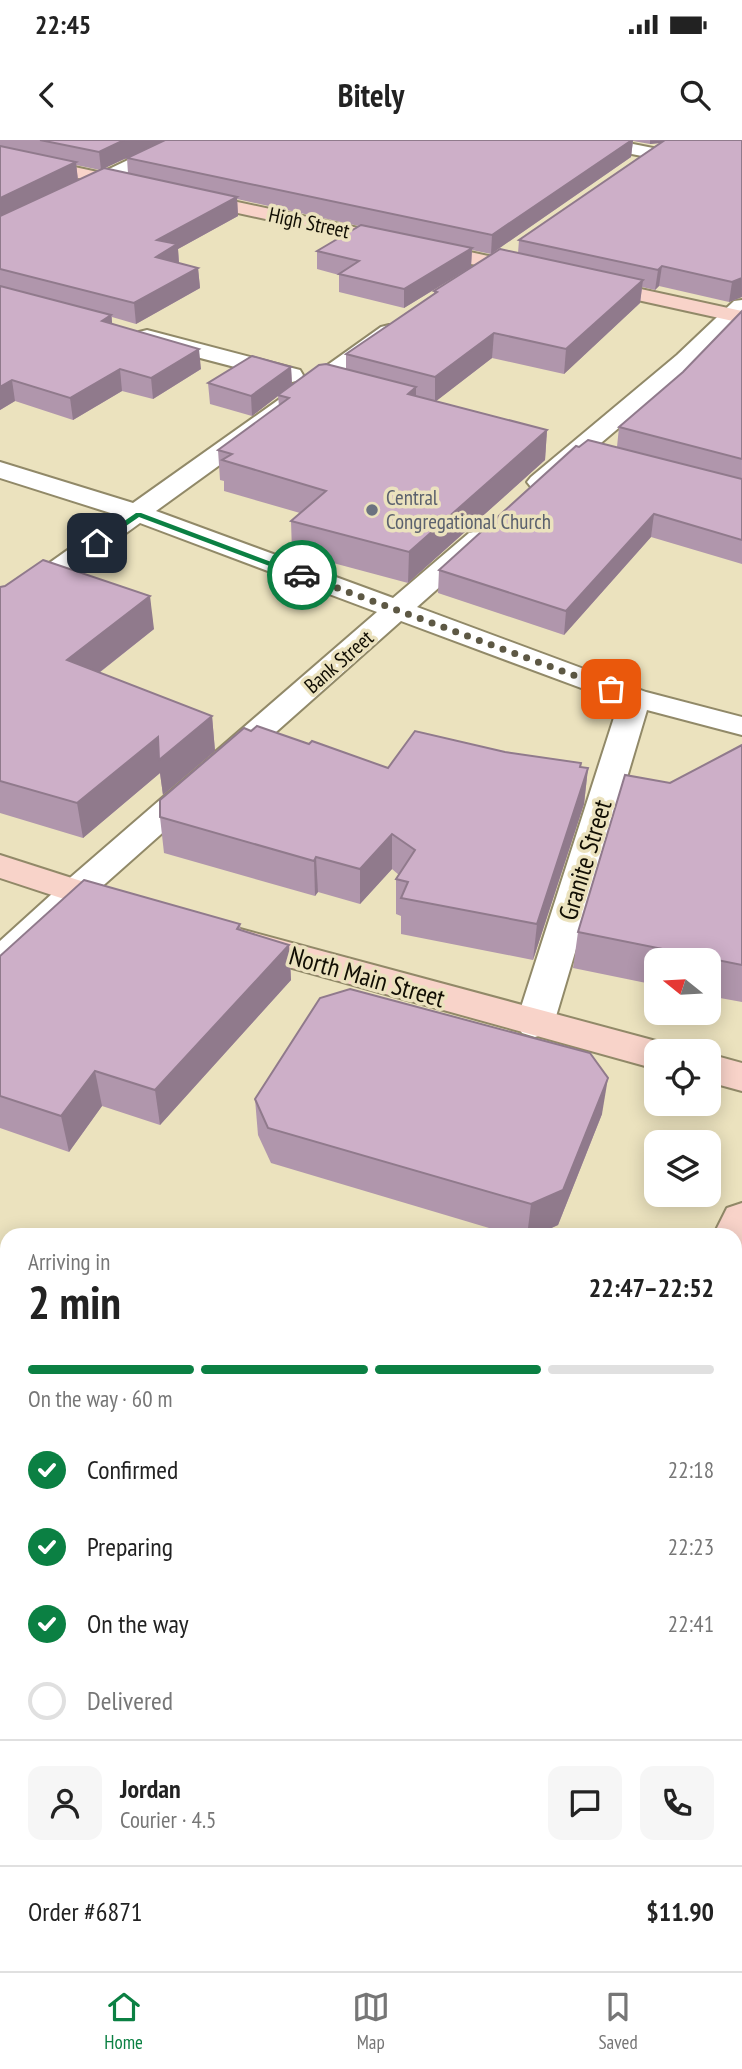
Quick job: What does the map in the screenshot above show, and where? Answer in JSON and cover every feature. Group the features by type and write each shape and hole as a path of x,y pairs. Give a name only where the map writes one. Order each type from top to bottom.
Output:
{"street":[{"path":"0,228 184,140"},
{"path":"586,140 652,153"},
{"path":"629,169 672,140"},
{"name":"High Street","path":"0,156 506,256 566,278 739,313"},
{"path":"463,284 506,256"},
{"name":"Bank Street","path":"0,962 76,891 398,611 575,450 739,313"},
{"path":"0,611 139,514 407,319"},
{"path":"121,330 344,388"},
{"path":"0,470 139,514 635,698 742,726"},
{"name":"Granite Street","path":"535,1023 635,698"},
{"path":"0,866 149,914"},
{"name":"North Main Street","path":"212,933 644,1052"},
{"path":"721,1071 742,1077"}],"building":[{"path":"40,140 124,140 99,152"},
{"path":"165,140 632,140 492,235 127,158"},
{"path":"665,140 742,140 742,278 732,282 662,266 658,270 519,240"},
{"path":"0,146 76,162 0,198"},
{"path":"104,168 237,197 157,240 177,244 156,257 198,268 134,303 0,269 0,216"},
{"path":"361,225 472,248 404,289 339,274 359,261 317,251"},
{"path":"500,249 643,280 566,349 494,333 435,377 346,354 437,292 434,291"},
{"path":"0,286 111,315 102,321 199,349 151,378 120,369 70,398 12,380 0,387"},
{"path":"742,311 742,459 619,427 683,372"},
{"path":"252,356 291,367 251,396 208,383"},
{"path":"326,364 416,387 408,394 547,430 409,552 291,521 326,491 222,460 232,454 218,450 289,398 278,395 319,365"},
{"path":"588,440 742,479 742,540 654,514 566,611 439,570 576,446 579,447"},
{"path":"43,560 150,596 67,660 212,716 159,760 158,737 77,803 0,781 0,587"},
{"path":"257,726 309,744 312,741 388,768 415,731 505,752 581,763 580,767 588,768 537,924 401,898 408,882 396,879 415,850 392,834 360,869 316,857 314,861 160,817 160,800 244,728 251,731"},
{"path":"742,745 742,965 721,961 721,948 658,948 578,932 625,775 670,783"},
{"path":"84,880 240,924 237,929 289,945 155,1090 95,1071 61,1116 0,1096 0,956"},
{"path":"350,989 590,1053 608,1078 563,1190 531,1204 268,1128 255,1099 320,998"}],"way so far":[{"path":"302,575 611,689"}],"place":[{"name":"Central Congregational Church","path":"372,510"}],"route":[{"path":"97,543 139,514 302,575"}]}
